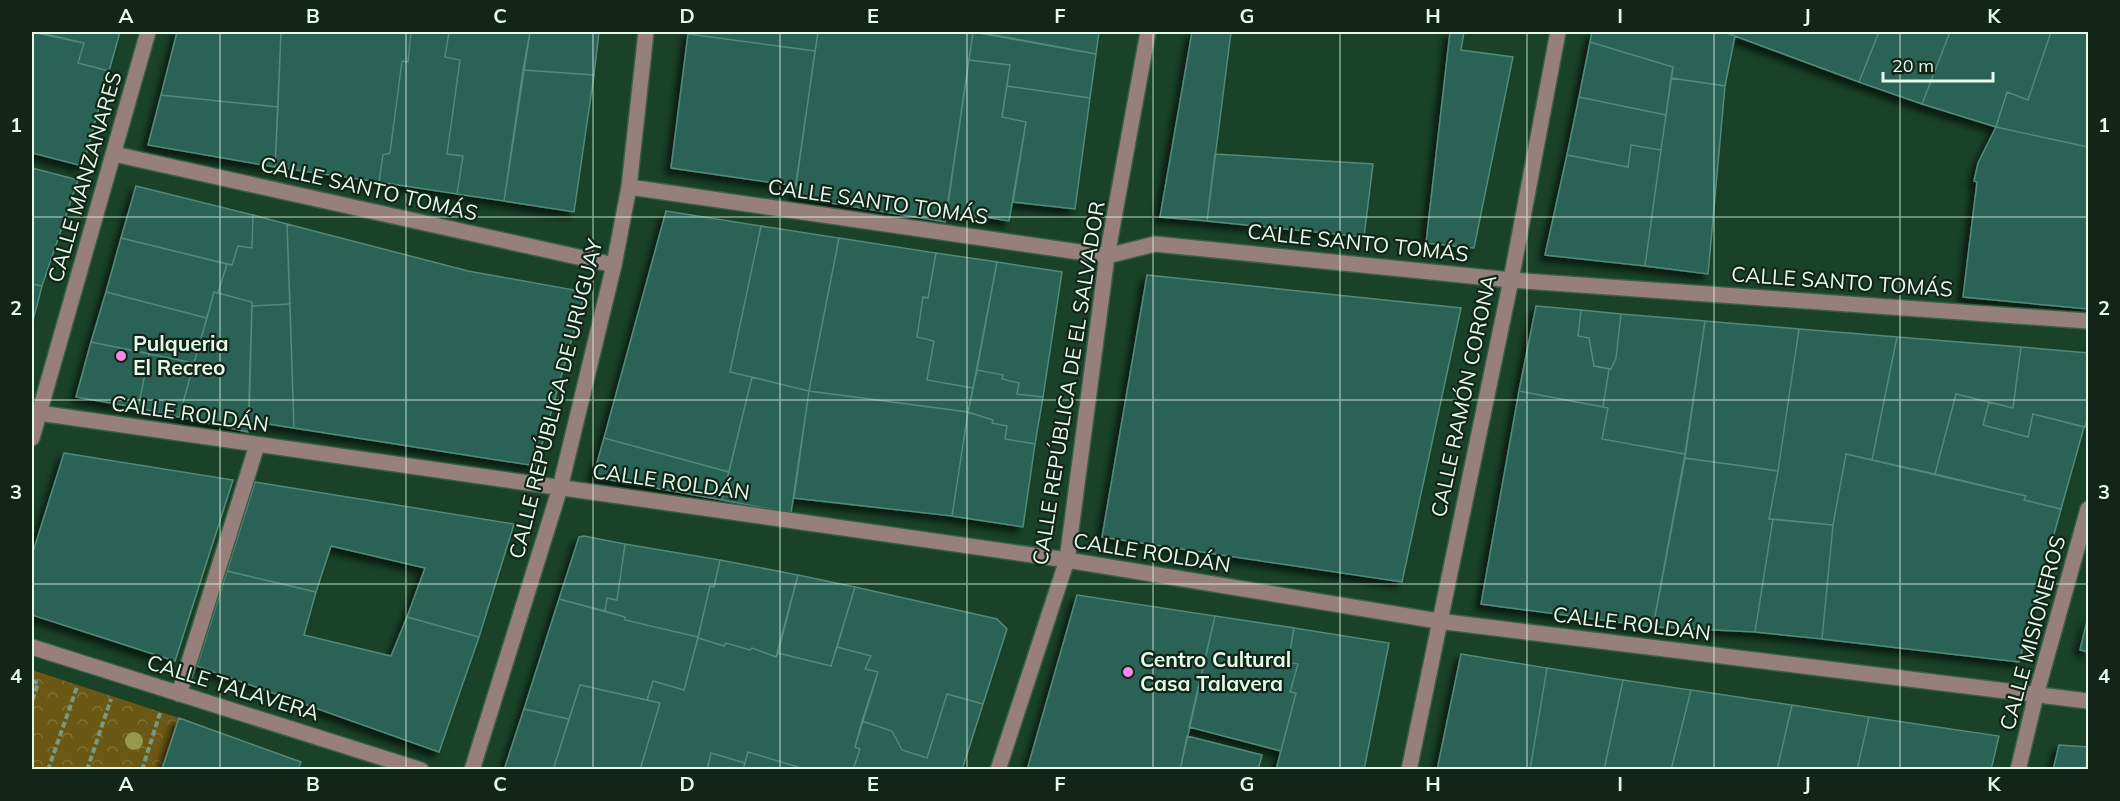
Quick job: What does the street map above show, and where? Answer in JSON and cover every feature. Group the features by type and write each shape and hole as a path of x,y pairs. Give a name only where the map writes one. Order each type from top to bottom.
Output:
{"street":[{"name":"CALLE MANZANARES","path":"32,438 36,413 114,154 147,32"},
{"name":"CALLE REPÚBLICA DE URUGUAY","path":"472,770 560,488 615,265 629,188 646,32"},
{"name":"CALLE REPÚBLICA DE EL SALVADOR","path":"998,770 1067,560 1107,256 1148,32"},
{"name":"CALLE RAMÓN CORONA","path":"1409,770 1438,621 1511,280 1558,32"},
{"name":"CALLE SANTO TOMÁS","path":"114,154 615,265"},
{"name":"CALLE SANTO TOMÁS","path":"629,188 1107,256 1155,244 1511,280 2088,321"},
{"name":"CALLE ROLDÁN","path":"36,413 1067,560 1438,621 2088,701"},
{"path":"173,692 257,445"},
{"name":"CALLE MISIONEROS","path":"2018,770 2036,695 2088,509"},
{"name":"CALLE TALAVERA","path":"32,647 421,770"}],"path":[{"path":"32,681 38,683 32,702"},
{"path":"48,770 78,685"},
{"path":"142,770 173,692"},
{"path":"87,770 112,696"}],"green space":[{"path":"32,670 179,718 162,769 32,770"}],"building":[{"path":"32,32 84,43 78,63 109,71 83,166 32,153"},
{"path":"37,32 120,32 109,71 78,63 84,43"},
{"path":"177,32 281,32 278,107 161,95"},
{"path":"281,32 411,32 408,62 402,61 390,153 383,155 379,182 275,167"},
{"path":"411,32 449,32 445,57 460,60 447,154 463,156 457,194 379,182 383,155 390,153 402,61 408,62"},
{"path":"449,32 530,32 504,201 457,194 463,156 447,154 460,60 445,57"},
{"path":"530,32 599,32 594,75 523,70"},
{"path":"689,32 818,32 815,51 688,34"},
{"path":"818,32 973,32 945,222 794,197"},
{"path":"973,32 1096,54 1090,98 1007,86 1010,65 969,60"},
{"path":"979,32 1099,32 1096,54"},
{"path":"1192,32 1231,32 1207,221 1160,217"},
{"path":"1450,32 1464,32 1461,50 1513,57 1474,248 1426,243"},
{"path":"1592,32 1724,32 1735,36 1725,86 1671,78 1673,67 1590,42"},
{"path":"1724,32 1879,32 1859,82"},
{"path":"1879,32 1950,32 1922,104 1859,82"},
{"path":"1950,32 2051,32 2028,100 2007,92 1996,127 1922,104"},
{"path":"2051,32 2088,32 2088,147 1996,127 2007,92 2028,100"},
{"path":"688,34 815,51 796,186 671,168"},
{"path":"1590,42 1673,67 1666,115 1579,97"},
{"path":"969,60 1010,65 1002,117 1026,122 1009,221 947,211"},
{"path":"523,70 594,75 574,212 504,201"},
{"path":"1671,78 1725,86 1708,274 1645,266"},
{"path":"1007,86 1090,98 1075,209 1013,202 1026,122 1002,117"},
{"path":"161,95 278,107 275,167 148,145"},
{"path":"1579,97 1666,115 1661,150 1631,145 1628,167 1567,155"},
{"path":"1996,127 2088,147 2088,309 1963,297 1977,182 1974,181 1978,163"},
{"path":"1631,145 1661,150 1645,266 1545,255 1567,155 1628,167"},
{"path":"1215,154 1373,164 1364,237 1207,221"},
{"path":"32,168 78,180 42,286 32,284"},
{"path":"136,186 253,215 252,248 238,246 232,265 121,238"},
{"path":"666,211 761,226 730,372 752,377 729,472 604,438"},
{"path":"253,215 287,224 290,304 252,306 252,302 218,293 227,264 232,265 238,246 252,248"},
{"path":"287,224 468,271 585,292 536,466 294,428"},
{"path":"761,226 839,238 809,391 730,372"},
{"path":"121,238 227,264 218,293 214,292 207,318 106,292"},
{"path":"839,238 936,253 928,298 923,297 917,337 934,341 927,380 973,388 968,412 809,391"},
{"path":"936,253 997,262 973,388 927,380 934,341 917,337 923,297 928,298"},
{"path":"997,262 1062,272 1043,397 1017,394 1019,383 1002,379 1003,375 977,370"},
{"path":"1147,275 1461,308 1402,582 1102,537"},
{"path":"32,284 42,286 32,324"},
{"path":"106,292 207,318 194,363 91,342"},
{"path":"214,292 252,302 248,432 179,417"},
{"path":"290,304 294,428 249,421 252,306"},
{"path":"1536,306 1581,310 1578,336 1589,338 1594,366 1609,369 1603,407 1519,391"},
{"path":"1581,310 1621,314 1616,358 1611,369 1594,366 1589,338 1578,336"},
{"path":"1621,314 1705,321 1685,454 1602,439 1608,408 1603,407 1609,369 1616,358"},
{"path":"1705,321 1799,329 1778,471 1685,458"},
{"path":"1799,329 1897,337 1872,460 1846,454 1833,525 1769,519"},
{"path":"1897,337 2021,347 2013,408 1956,394 1935,474 1872,460"},
{"path":"91,342 149,354 138,408 76,397"},
{"path":"2021,347 2088,353 2088,415 2085,427 2033,414 2028,437 1983,425 1989,402 2013,408"},
{"path":"149,354 194,363 179,417 138,408"},
{"path":"977,370 1003,375 1002,379 1019,383 1017,394 1043,397 1035,444 1005,439 1007,426 992,423 993,420 968,412"},
{"path":"752,377 809,391 791,513 722,500"},
{"path":"809,391 968,412 952,516 794,498"},
{"path":"1519,391 1608,408 1602,439 1685,454 1653,627 1481,604"},
{"path":"1956,394 1989,402 1983,425 2028,437 2033,414 2084,427 2061,509 2024,500 2026,496 1935,474"},
{"path":"968,412 993,420 992,423 1007,426 1005,439 1035,444 1023,527 952,516"},
{"path":"604,438 729,472 722,500 593,477"},
{"path":"64,453 233,480 175,661 32,615 32,555"},
{"path":"1846,454 2026,496 2024,500 2061,509 2019,662 1822,639 1833,525"},
{"path":"1685,458 1778,471 1769,519 1773,519 1755,632 1653,627"},
{"path":"255,482 514,524 479,637 407,617 425,568 331,546 316,592 227,571"},
{"path":"1773,519 1833,525 1822,639 1755,632"},
{"path":"579,537 625,544 617,600 607,598 605,611 559,599"},
{"path":"625,544 720,560 714,587 710,586 698,637 625,620 625,617 605,611 607,598 617,600"},
{"path":"720,560 798,575 776,657 752,648 750,650 726,643 724,646 698,638 710,586 714,587"},
{"path":"227,571 316,592 304,635 391,656 407,617 479,637 439,752 197,666"},
{"path":"798,575 855,587 831,666 778,653"},
{"path":"855,587 997,619 1007,629 983,704 947,694 927,758 902,750 892,731 862,721 878,672 865,669 871,656 837,647"},
{"name":"Centro Cultural Casa Talavera","path":"1077,595 1215,616 1180,770 1027,770"},
{"path":"559,599 625,617 625,620 698,637 684,690 653,681 647,700 580,685 569,719 524,709"},
{"path":"1215,616 1294,628 1288,662 1298,664 1290,692 1296,693 1281,751 1189,727"},
{"path":"2088,617 2088,652 2080,650"},
{"path":"1294,628 1389,643 1364,770 1276,770 1296,693 1290,692 1298,664 1288,662"},
{"path":"698,638 724,646 726,643 750,650 752,648 776,657 778,653 831,666 837,647 871,656 865,669 878,672 855,747 860,749 853,770 808,770 748,752 745,763 711,753 707,770 640,770 660,703 647,700 653,681 684,690"},
{"path":"1461,654 1547,668 1530,770 1437,770"},
{"path":"1547,668 1623,680 1604,770 1530,770"},
{"path":"1623,680 1691,690 1671,770 1604,770"},
{"path":"580,685 660,703 640,770 553,770"},
{"path":"1691,690 1792,705 1777,770 1671,770"},
{"path":"947,694 983,704 962,770 853,770 860,749 855,747 862,721 892,731 902,750 927,758"},
{"path":"1792,705 1869,717 1857,770 1777,770"},
{"path":"524,709 569,719 553,770 504,770"},
{"path":"1869,717 1999,736 1991,770 1857,770"},
{"path":"179,718 301,762 298,770 162,769"},
{"path":"1187,736 1262,755 1258,770 1180,770"},
{"path":"2059,745 2088,747 2088,770 2053,770"},
{"path":"748,752 808,770 743,770"},
{"path":"711,753 745,763 743,770 707,770"}],"place":[{"name":"Pulqueria El Recreo","path":"121,356"},
{"name":"Centro Cultural Casa Talavera","path":"1128,672"}]}
